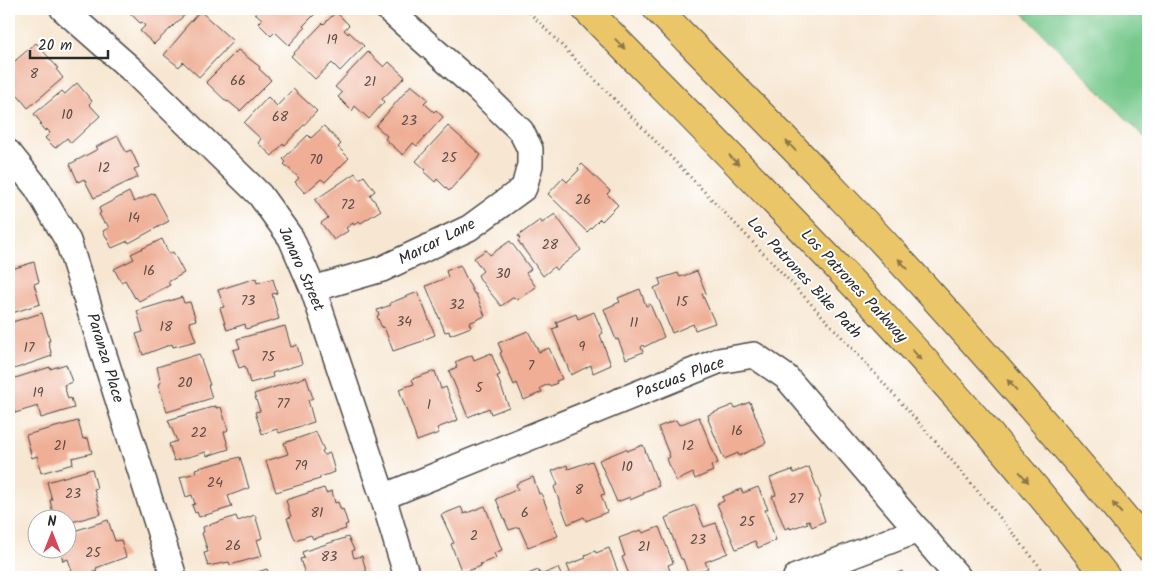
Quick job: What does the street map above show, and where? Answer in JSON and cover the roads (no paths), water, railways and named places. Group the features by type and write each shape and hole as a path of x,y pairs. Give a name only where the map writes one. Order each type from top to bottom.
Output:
{"highway":[{"name":"Los Patrones Parkway","path":"586,9 832,262 954,394 1106,577"},
{"path":"657,9 837,193 931,294 1023,398 1148,546"}],"street":[{"name":"Janaro Street","path":"63,9 131,69 260,195 291,238 313,289 383,497 407,577"},
{"name":"Marcar Lane","path":"313,289 382,269 469,228 524,188 526,181 530,165 530,150 521,131 480,91 388,9"},
{"name":"Paranza Place","path":"9,153 37,188 68,241 174,577"},
{"name":"Pascuas Place","path":"383,497 718,361 754,355 786,377 958,577"},
{"path":"796,577 918,530"}]}
